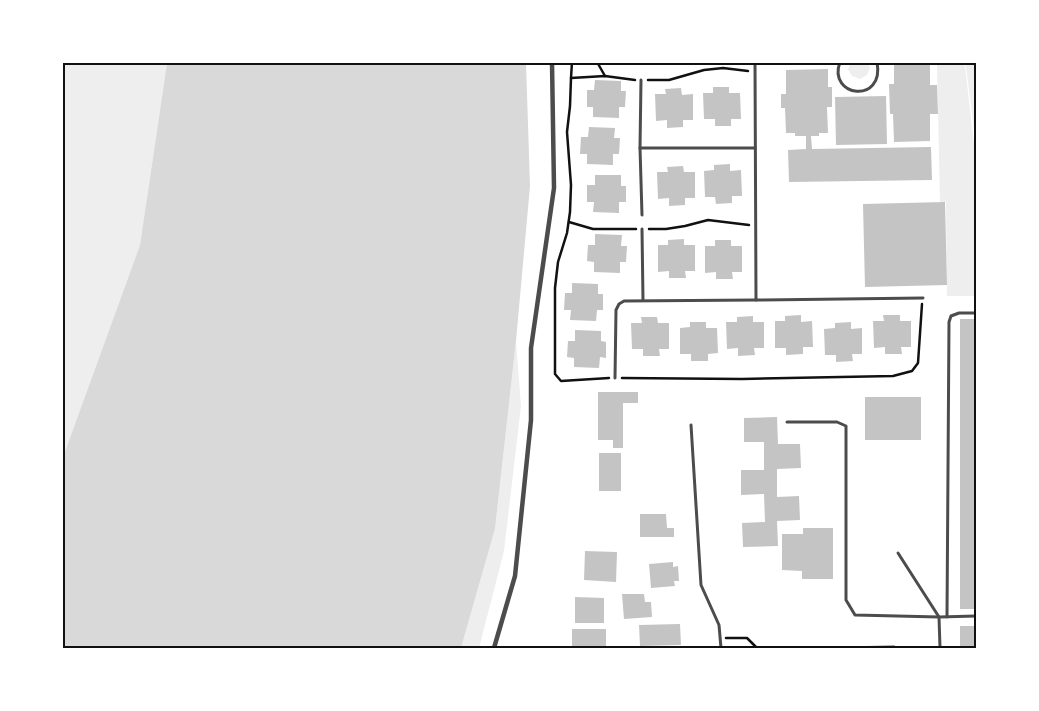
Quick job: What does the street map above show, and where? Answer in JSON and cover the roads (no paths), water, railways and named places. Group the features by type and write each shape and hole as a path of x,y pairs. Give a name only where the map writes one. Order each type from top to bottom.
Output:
{"street":[{"path":"494,648 515,576 531,420 531,348 554,188 552,62"}],"lane":[{"path":"755,62 756,300"},
{"path":"840,62 837,69 839,80 846,88 856,92 867,90 875,84 879,73 877,62"},
{"path":"641,80 640,148 642,215"},
{"path":"640,148 755,148"},
{"path":"642,229 644,300"},
{"path":"615,378 616,310 619,304 624,301 923,298"},
{"path":"947,617 948,322 951,316 976,313"},
{"path":"787,422 837,422 846,426 846,600 855,615 976,616"},
{"path":"691,425 701,585 719,624 721,648"},
{"path":"898,553 939,617 940,648"},
{"path":"840,648 894,648"}]}
